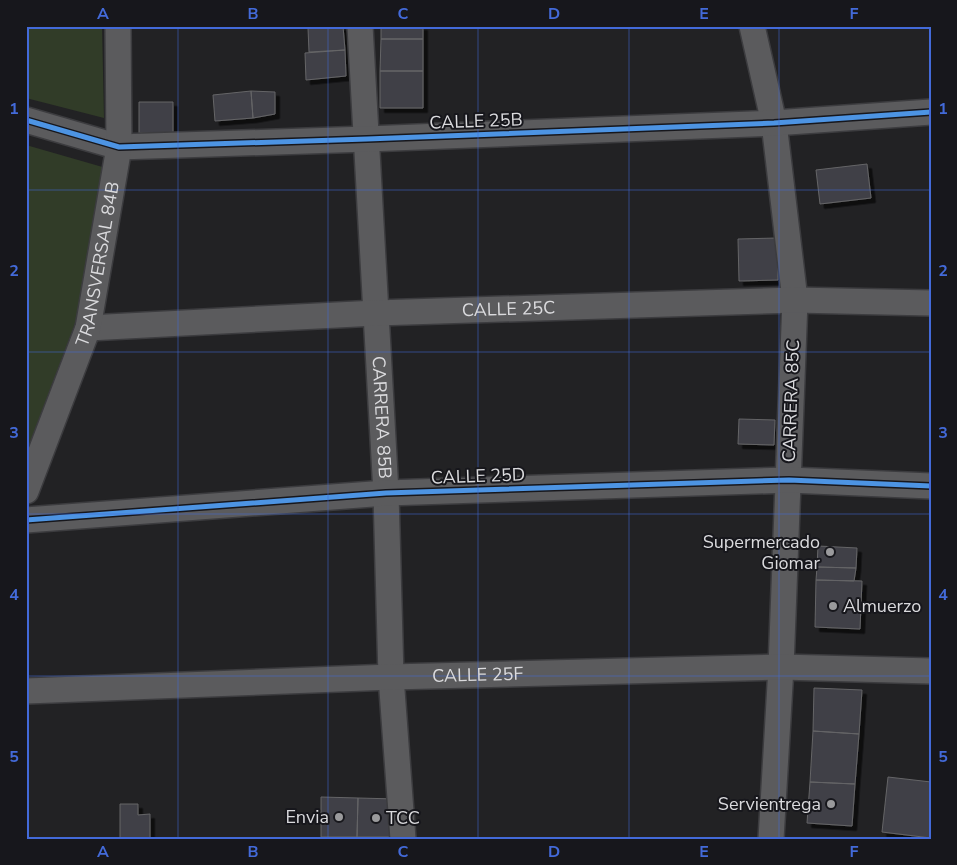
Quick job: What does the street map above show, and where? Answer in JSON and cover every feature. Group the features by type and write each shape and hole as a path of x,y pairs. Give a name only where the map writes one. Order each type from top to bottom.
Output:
{"street":[{"name":"TRANSVERSAL 84B","path":"26,492 88,328 119,147 118,26"},
{"name":"CARRERA 85B","path":"360,26 386,493 391,677 403,839"},
{"name":"CARRERA 85C","path":"752,26 774,123 795,300 781,667 771,839"},
{"name":"CALLE 25B","path":"26,120 119,147 367,140 774,123 931,112"},
{"name":"CALLE 25C","path":"88,328 376,313 795,300 931,304"},
{"name":"CALLE 25D","path":"26,520 386,493 789,480 931,486"},
{"name":"CALLE 25F","path":"26,691 391,677 781,667 931,671"}],"green space":[{"path":"26,26 102,26 104,118 26,98"},
{"path":"26,145 106,168 79,313 26,453"}],"building":[{"path":"343,26 345,50 309,52 308,28"},
{"path":"381,26 423,26 423,39 381,39"},
{"path":"381,39 423,39 423,71 380,71"},
{"path":"345,50 346,76 306,80 305,53"},
{"path":"380,71 423,71 423,108 380,108"},
{"path":"251,91 275,92 275,114 253,118"},
{"path":"251,91 253,118 215,121 213,95"},
{"path":"139,102 173,102 173,133 139,133"},
{"path":"867,164 871,198 820,204 816,170"},
{"path":"777,238 778,280 739,281 738,239"},
{"path":"739,419 775,420 774,445 738,444"},
{"path":"818,546 857,548 856,568 817,567"},
{"path":"817,567 856,568 854,581 816,580"},
{"path":"816,580 862,581 860,629 815,627"},
{"path":"814,688 862,690 859,734 813,731"},
{"path":"813,731 859,734 855,784 810,782"},
{"path":"888,777 931,782 931,838 882,832"},
{"name":"Servientrega","path":"810,782 855,784 852,826 807,823"},
{"name":"Envia","path":"321,797 358,798 357,837 321,837"},
{"name":"TCC","path":"358,798 396,799 395,837 357,837"},
{"path":"120,804 138,804 138,815 150,814 150,839 120,839"}],"cycle path":[{"path":"26,120 119,147 774,123 931,112"},
{"path":"26,520 386,493 789,480 931,486"}],"place":[{"name":"Supermercado Giomar","path":"830,552"},
{"name":"Almuerzo","path":"833,606"},
{"name":"Servientrega","path":"831,804"},
{"name":"Envia","path":"339,817"},
{"name":"TCC","path":"376,818"}]}
